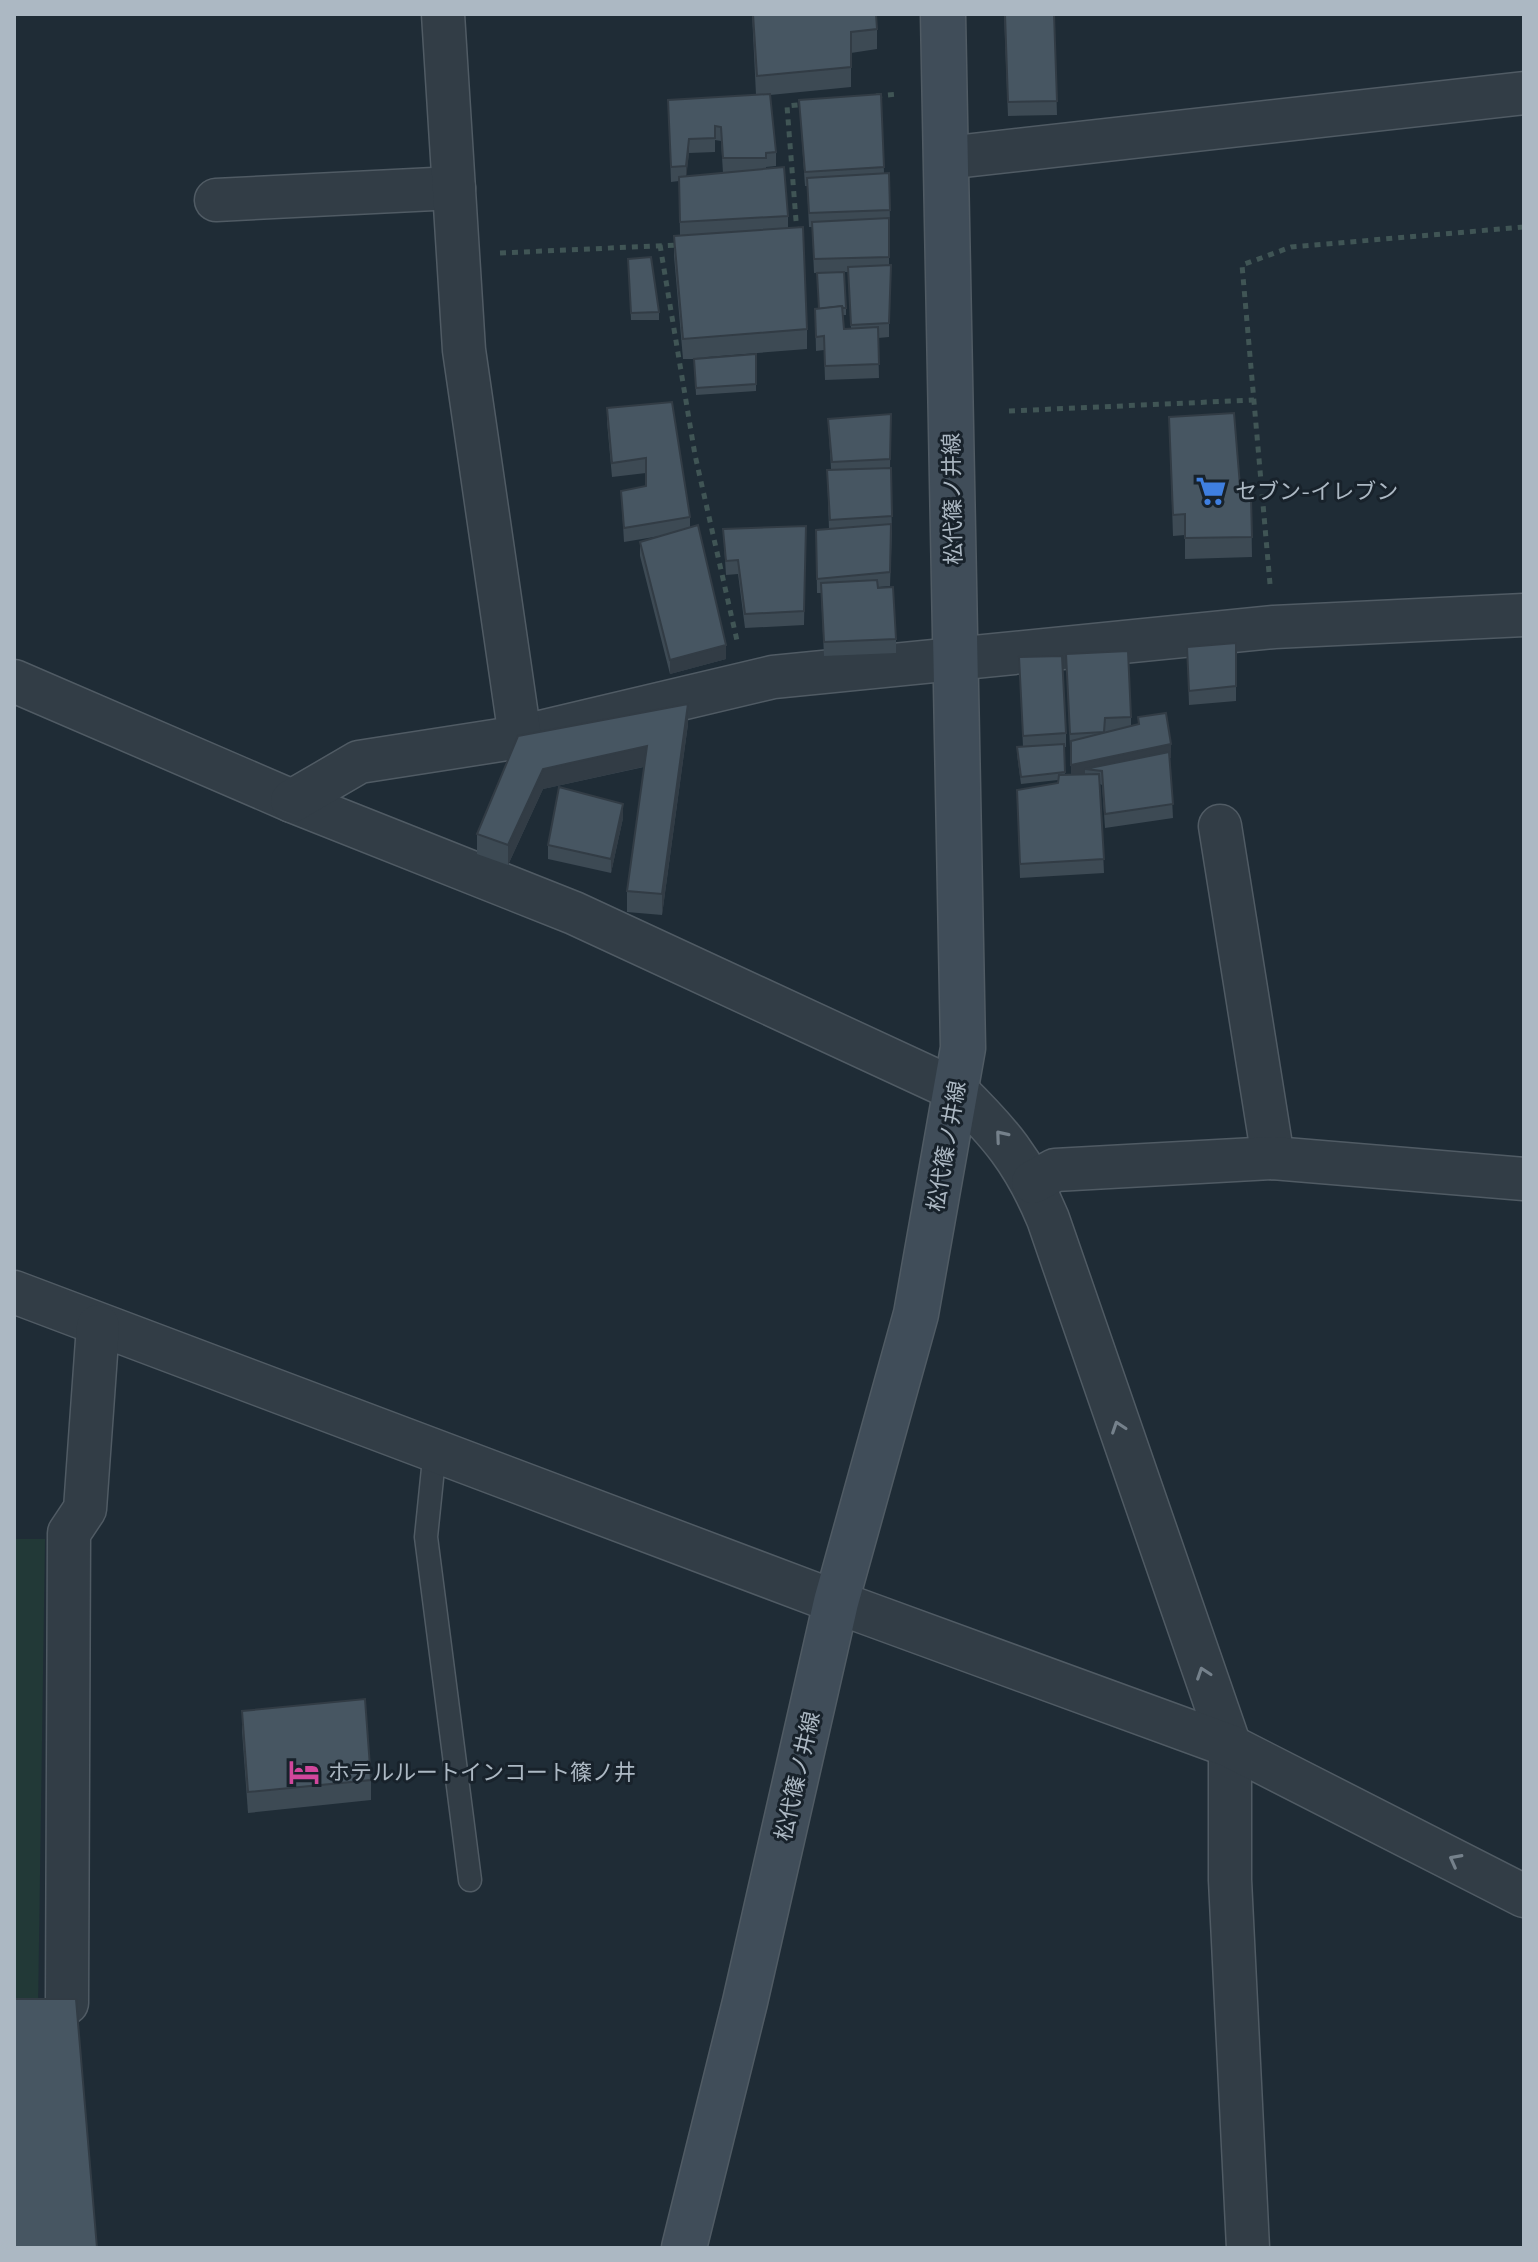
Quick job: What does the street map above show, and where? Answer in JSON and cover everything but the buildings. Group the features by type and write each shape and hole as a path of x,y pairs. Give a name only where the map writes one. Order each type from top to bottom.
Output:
{"main road":[{"name":"松代篠ノ井線","path":"684,2248 745,2002 836,1602 916,1314 963,1048 943,14"}],"street":[{"path":"443,14 464,350 520,737"},
{"path":"946,158 1524,93"},
{"path":"216,200 454,188"},
{"path":"292,801 359,762 520,737 773,677 1274,627 1524,615"},
{"path":"14,681 292,801 574,913 956,1090 1003,1136 1033,1182 1230,1746 1230,1880 1248,2248"},
{"path":"1220,826 1273,1158"},
{"path":"1033,1182 1055,1170 1273,1158 1524,1179"},
{"path":"14,1292 836,1602 1230,1746 1524,1896"},
{"path":"67,2003 69,1533 85,1509 98,1326"}],"lane":[{"path":"435,1449 426,1537 470,1880"}],"path":[{"path":"867,97 898,94"},
{"path":"797,239 787,106 819,103"},
{"path":"1274,627 1242,265 1291,247 1524,227"},
{"path":"458,255 690,244"},
{"path":"660,245 695,455 746,683"},
{"path":"1009,411 1254,400"}],"green space":[{"path":"14,1539 45,1539 38,2008 14,2007"}],"place":[{"name":"セブン-イレブン","path":"1211,491"},
{"name":"ホテルルートインコート篠ノ井","path":"304,1772"}]}
